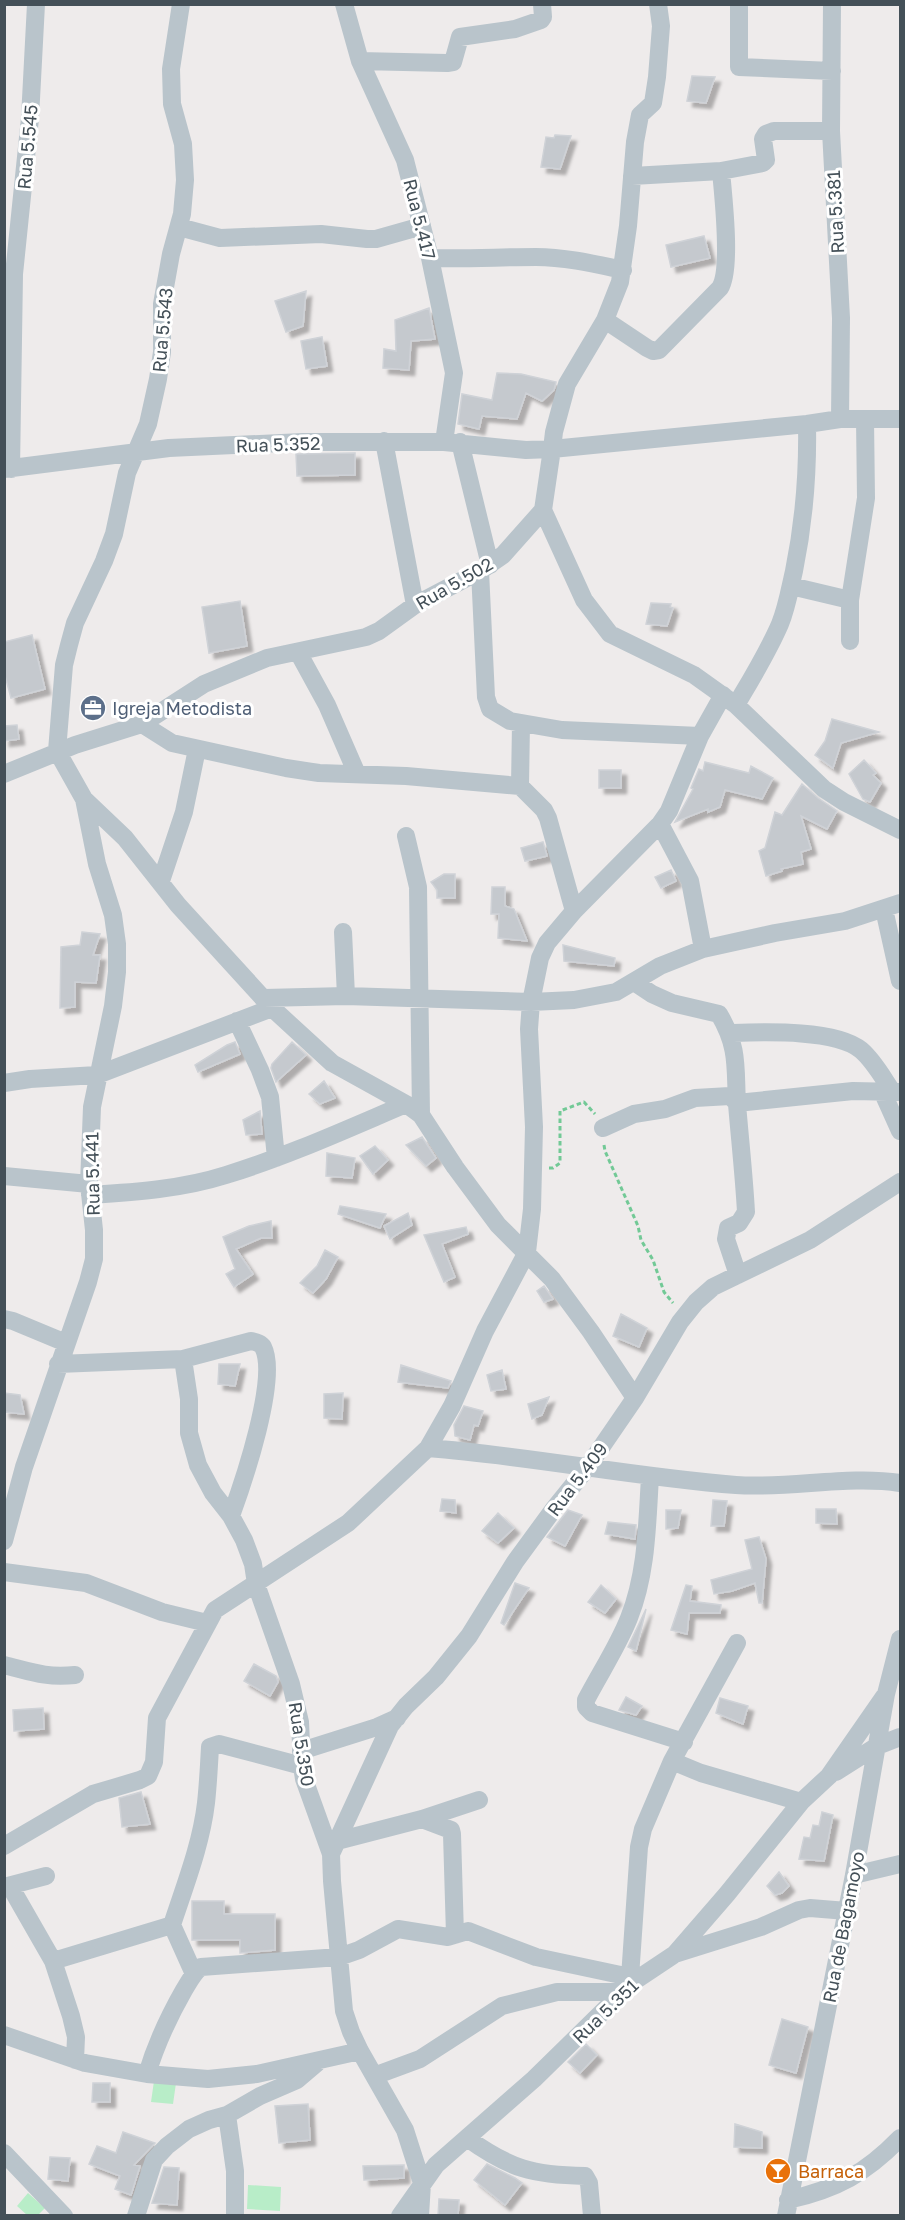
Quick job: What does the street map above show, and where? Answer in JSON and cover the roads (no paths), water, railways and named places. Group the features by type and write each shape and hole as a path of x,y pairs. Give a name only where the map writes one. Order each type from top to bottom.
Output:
{"street":[{"name":"Rua 5.545","path":"8,469 14,274 30,118 36,4"},
{"name":"Rua 5.543","path":"57,751 64,665 69,645 75,623 114,534 127,473 148,424 158,379 162,352 162,304 182,214 185,180 183,144 172,104 171,69 181,4"},
{"name":"Rua 5.417","path":"344,4 360,61 405,160 430,258 454,373 452,442"},
{"path":"360,61 453,62 460,37 515,29 540,20 543,17 542,4"},
{"path":"658,4 661,26 657,77 652,103 639,118 623,270 605,320 567,384 554,432 543,510 584,600 610,634 694,675 730,700 824,789 900,831"},
{"path":"739,4 739,67 832,71"},
{"name":"Rua 5.381","path":"832,4 831,131 840,318 840,419"},
{"path":"632,176 721,171 763,163 766,160 763,139 766,134 774,131 831,131"},
{"path":"605,320 647,348 653,351 659,350 720,288 724,278 725,247 721,171"},
{"path":"179,227 219,238 321,234 376,239 422,226"},
{"path":"430,258 538,257 623,270"},
{"path":"552,449 840,419 900,419"},
{"path":"850,641 850,600 866,498 865,419"},
{"path":"4,1846 93,1794 148,1776 154,1762 157,1718 215,1610 348,1523 428,1448 452,1406 485,1331 527,1252 532,1209 534,1127 530,1064 531,1002 540,958 548,943 574,912 660,824 669,811 700,736 764,657 781,622 803,530 808,470 807,424"},
{"path":"384,441 415,605"},
{"name":"Rua 5.352","path":"8,469 169,448 303,442 452,442 526,450 552,449"},
{"path":"452,442 485,568 486,697 490,709 510,721 562,730 700,736"},
{"name":"Rua 5.502","path":"4,774 57,751 142,724 204,684 267,658 366,637 379,631 415,605 485,568 503,555 543,510"},
{"path":"791,586 850,600"},
{"path":"298,652 327,705 357,774"},
{"path":"520,723 520,786"},
{"path":"142,724 172,743 319,773 406,776 520,786 544,810 548,818 574,912"},
{"path":"161,881 184,812 197,749"},
{"path":"57,751 84,800 125,838 178,905 268,1003 332,1063 414,1109 498,1225 552,1279 635,1398"},
{"name":"Rua 5.441","path":"4,1541 24,1467 94,1259 90,1190 92,1107 113,1006 117,972 117,944 113,915 97,864 84,800"},
{"path":"660,824 690,881 703,949"},
{"path":"406,836 418,887 419,998 414,1109"},
{"path":"4,1083 97,1075 237,1021 268,1003 346,996 531,1002 574,1000 597,996 616,992 660,966 703,949 845,921 892,906 900,981"},
{"path":"343,932 346,996"},
{"path":"634,982 672,1003 719,1014 730,1033 736,1058 737,1103 746,1212 739,1223 728,1228 726,1239 738,1275"},
{"path":"237,1021 270,1097 276,1158"},
{"path":"730,1033 841,1039 863,1052 892,1091 900,1131"},
{"path":"737,1103 854,1092 892,1091"},
{"path":"603,1128 634,1114 666,1108 695,1098 730,1096 737,1103"},
{"path":"4,1176 90,1190 159,1190 224,1176 414,1109"},
{"name":"Rua 5.409","path":"334,1848 377,1751 397,1718 469,1636 515,1562 546,1518 587,1468 696,1302 713,1287 810,1240 900,1182"},
{"path":"4,1319 66,1343"},
{"path":"58,1364 183,1359 251,1341 263,1347 266,1366 265,1397 244,1481 231,1516"},
{"name":"Rua 5.350","path":"183,1359 189,1399 189,1433 198,1465 213,1493 231,1516 244,1540 253,1564 256,1584 291,1684 300,1722 304,1779 334,1848 332,1881 344,2011 360,2051 405,2130 422,2183"},
{"path":"428,1448 502,1454 650,1477 738,1485 900,1483"},
{"path":"650,1477 645,1549 639,1585 629,1618 586,1700 586,1707 592,1713 684,1742"},
{"path":"4,1572 86,1583 162,1612 207,1623"},
{"name":"Rua de Bagamoyo","path":"787,2208 854,1875 886,1694 900,1640"},
{"path":"628,1984 639,1847 643,1829 672,1761 736,1643"},
{"path":"4,1665 33,1674 54,1677 75,1675"},
{"path":"829,1776 886,1694"},
{"path":"194,1974 172,1925 202,1824 210,1747 219,1743 301,1758 397,1718"},
{"path":"829,1776 877,1746 900,1737"},
{"path":"672,1761 701,1773 801,1802"},
{"name":"Rua 5.351","path":"400,2216 436,2165 534,2079 628,1984 675,1954 728,1894 801,1802 829,1776"},
{"path":"334,1848 478,1800"},
{"path":"422,1819 451,1830 455,1935"},
{"path":"854,1875 900,1864"},
{"path":"46,1876 7,1887 53,1960 76,2037 75,2060"},
{"path":"675,1954 761,1927 799,1910 810,1908 847,1911"},
{"path":"53,1960 172,1925"},
{"path":"147,2074 168,2017 194,1974 201,1967 339,1958 398,1929 448,1937 462,1931 473,1931 509,1948 628,1984"},
{"path":"374,2076 420,2059 502,2006 557,1992 628,1984"},
{"path":"4,2035 75,2060 147,2074 208,2079 257,2074 319,2062 360,2051"},
{"path":"136,2216 154,2160 167,2146 189,2129 227,2115 260,2096 297,2080 319,2062"},
{"path":"227,2115 235,2171 235,2216"},
{"path":"467,2138 494,2157 531,2172 585,2176 589,2183 592,2216"},
{"path":"787,2208 860,2174 900,2138"},
{"path":"4,2153 64,2216"},
{"path":"420,2216 422,2183"}],"place":[{"name":"Igreja Metodista","path":"93,708"},
{"name":"Barraca","path":"778,2171"}]}
